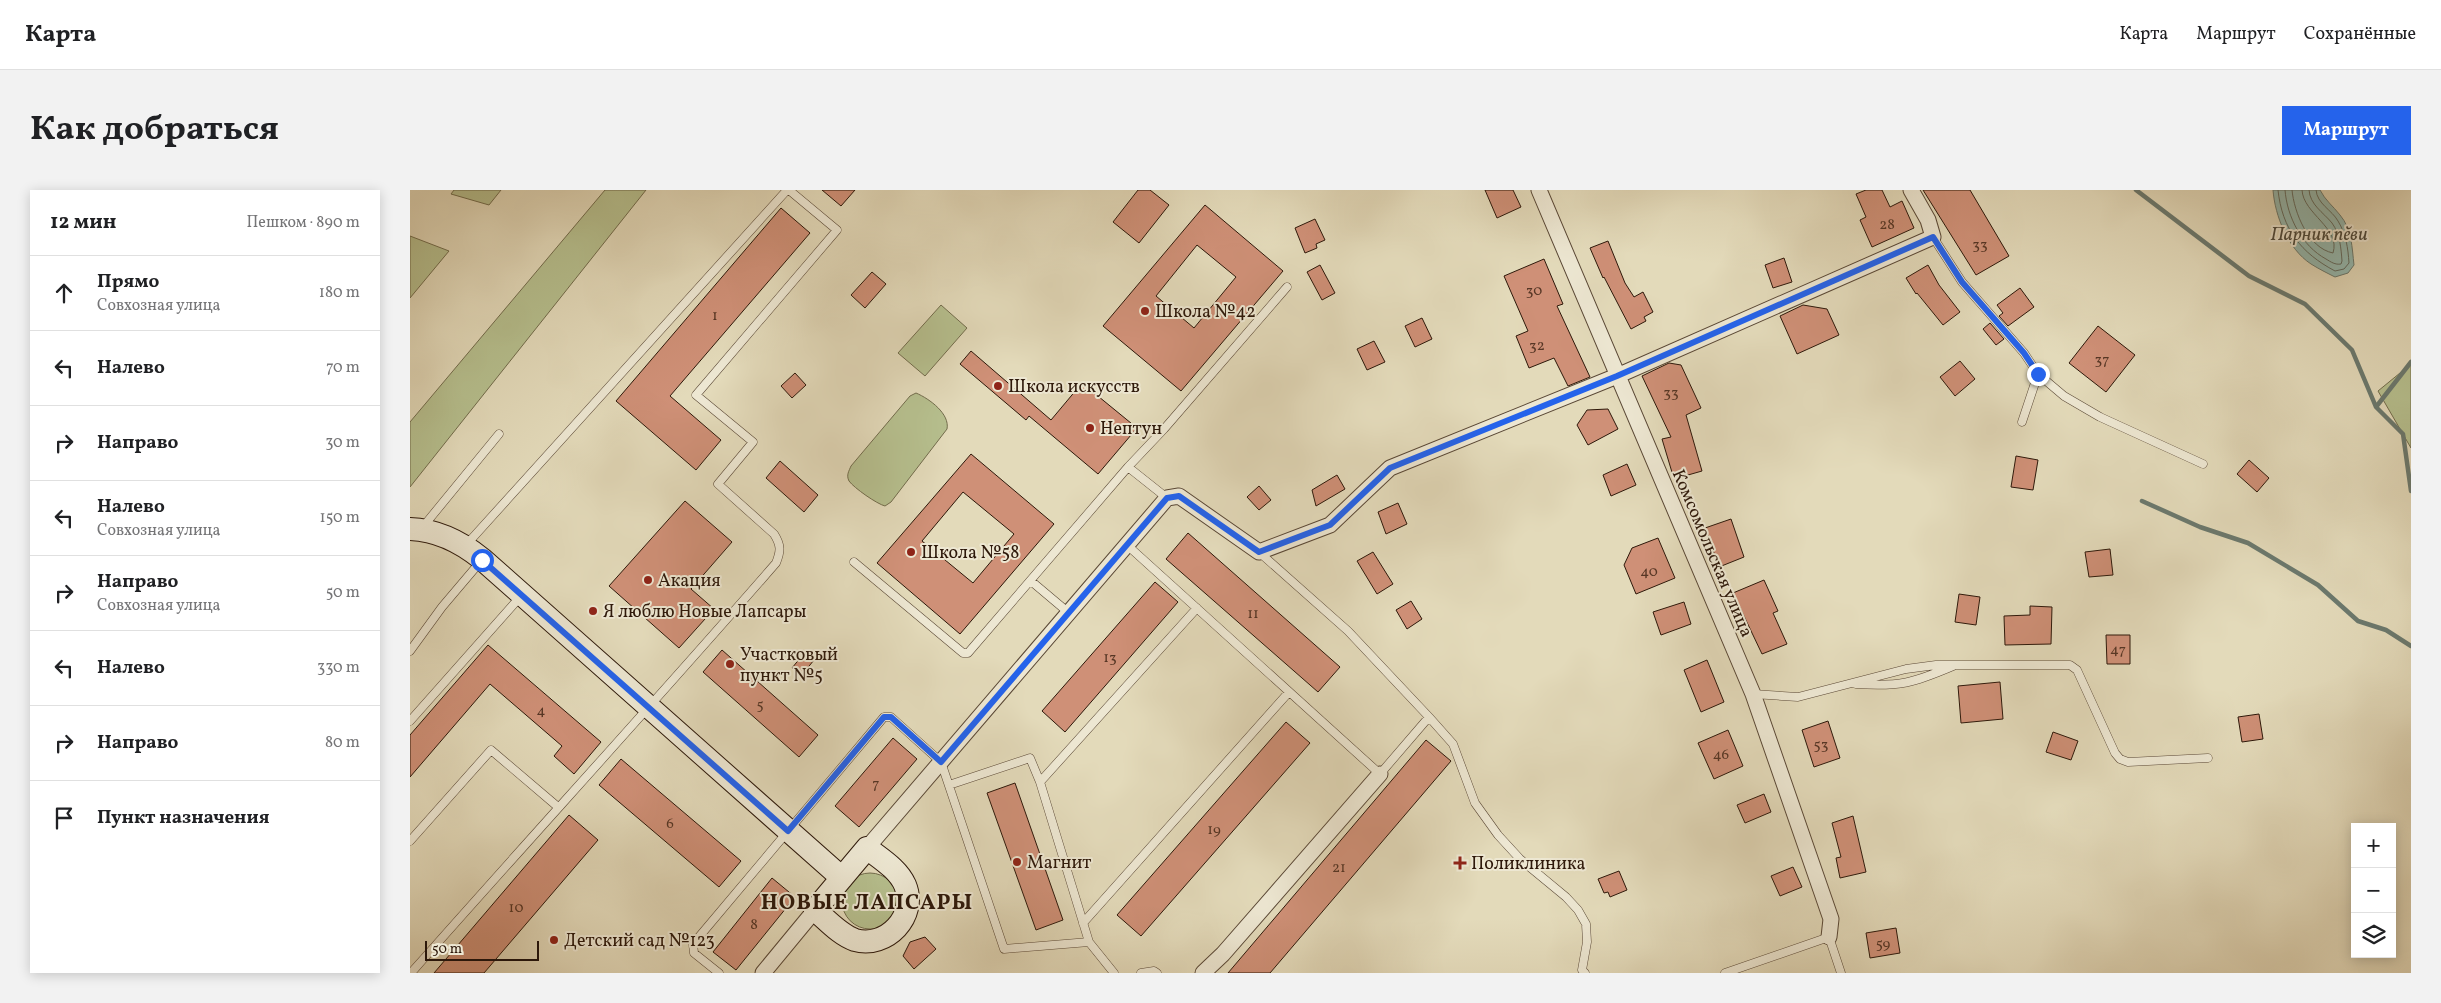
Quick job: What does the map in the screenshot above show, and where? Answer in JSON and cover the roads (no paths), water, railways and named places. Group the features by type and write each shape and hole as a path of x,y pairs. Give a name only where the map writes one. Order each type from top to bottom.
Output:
{"street":[{"name":"Комсомольская улица","path":"1539,190 1753,694 1831,919 1829,937"},
{"path":"763,973 1167,498 1179,496 1259,552 1330,525 1390,468 1617,376 1933,237 1928,220 1911,190"},
{"path":"415,529 447,537 474,553 842,878"},
{"path":"1203,973 1224,954 1380,774"},
{"path":"815,910 854,940 870,942 884,938 898,928 906,916 909,901 906,886 900,876 868,848"}],"lane":[{"path":"410,651 442,607 474,553 788,190 837,230 696,395 753,442 718,484 774,534 780,543 780,553 776,563 650,708 558,807 411,973"},
{"path":"1933,237 1962,282 2024,353 2038,374 2064,396 2100,417 2203,464"},
{"path":"854,562 963,653 968,653 1287,287"},
{"path":"2022,422 2038,374"},
{"path":"415,529 499,434"},
{"path":"1128,468 1167,498"},
{"path":"1127,545 1380,774 1429,717"},
{"path":"1259,552 1348,631 1444,732 1453,744 1475,803 1498,834 1520,859 1566,897 1578,910 1586,924 1584,971 1573,973"},
{"path":"1031,581 1069,613"},
{"path":"410,721 522,595"},
{"path":"1040,782 1196,608"},
{"path":"1753,694 1798,697 1906,669 1936,664 2070,665 2077,670 2115,754 2120,759 2128,762 2208,758"},
{"path":"1848,684 1887,686 1912,683 1958,665"},
{"path":"1083,922 1289,692"},
{"path":"719,973 694,953 693,944 884,717 891,717 941,762 1004,950 1089,942"},
{"path":"410,841 491,750 558,807"},
{"path":"949,785 1030,758 1040,782 1089,942 1114,973"},
{"path":"1725,973 1829,937 1841,973"},
{"path":"1141,973 1154,971 1157,973"}],"water":[{"name":"Парник пӗви","path":"2273,190 2320,190 2347,226 2352,245 2354,265 2348,273 2335,277 2303,258 2289,241 2284,231 2274,200"}],"waterway":[{"path":"2136,190 2249,276 2305,304 2352,350 2376,407"},
{"path":"2411,362 2376,407 2403,434 2411,491"},
{"path":"2142,501 2200,527 2248,543 2318,585 2358,621 2386,630 2411,646"}],"place":[{"name":"Школа №42","path":"1145,311"},
{"name":"Школа искусств","path":"998,386"},
{"name":"Нептун","path":"1090,428"},
{"name":"Школа №58","path":"911,552"},
{"name":"Акация","path":"648,580"},
{"name":"Я люблю Новые Лапсары","path":"593,611"},
{"name":"Участковый пункт №5","path":"730,664"},
{"name":"Магнит","path":"1017,862"},
{"name":"Поликлиника","path":"1460,863"},
{"name":"Детский сад №123","path":"554,940"}],"district":[{"name":"НОВЫЕ ЛАПСАРЫ","path":"867,901"}]}
